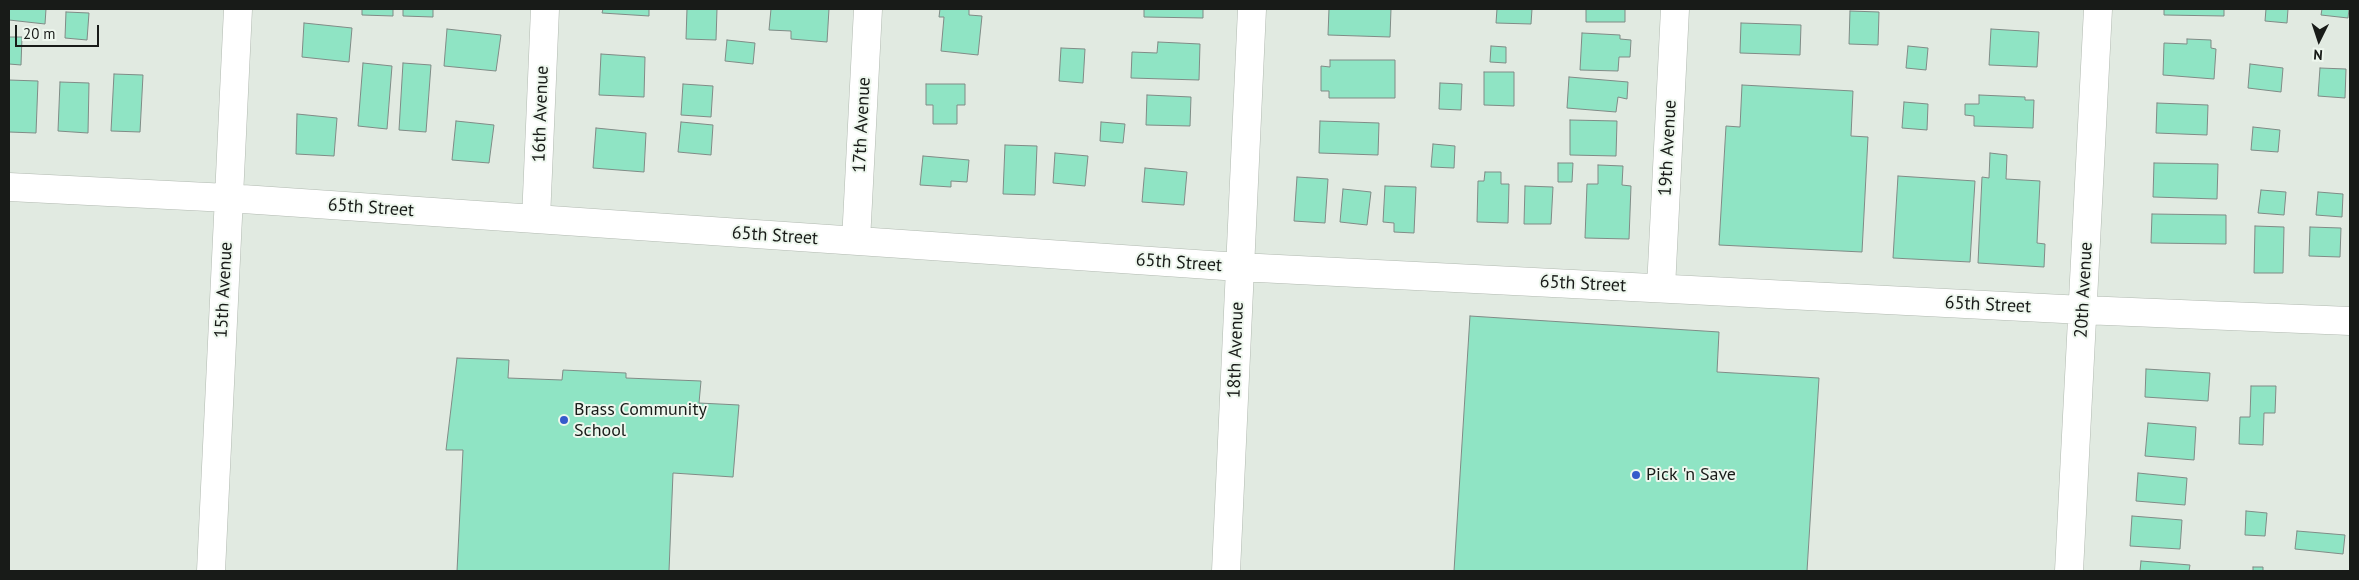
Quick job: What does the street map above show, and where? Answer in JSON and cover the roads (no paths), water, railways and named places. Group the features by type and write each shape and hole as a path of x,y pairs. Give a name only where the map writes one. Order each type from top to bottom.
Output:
{"street":[{"name":"15th Avenue","path":"211,571 238,9"},
{"name":"16th Avenue","path":"536,219 546,9"},
{"name":"17th Avenue","path":"856,241 868,9"},
{"name":"18th Avenue","path":"1226,571 1252,9"},
{"name":"19th Avenue","path":"1661,288 1675,9"},
{"name":"20th Avenue","path":"2069,571 2098,9"},
{"name":"65th Street","path":"9,187 228,198 1239,267 2083,310 2350,321"}],"place":[{"name":"Brass Community School","path":"564,420"},
{"name":"Pick 'n Save","path":"1636,475"}]}
